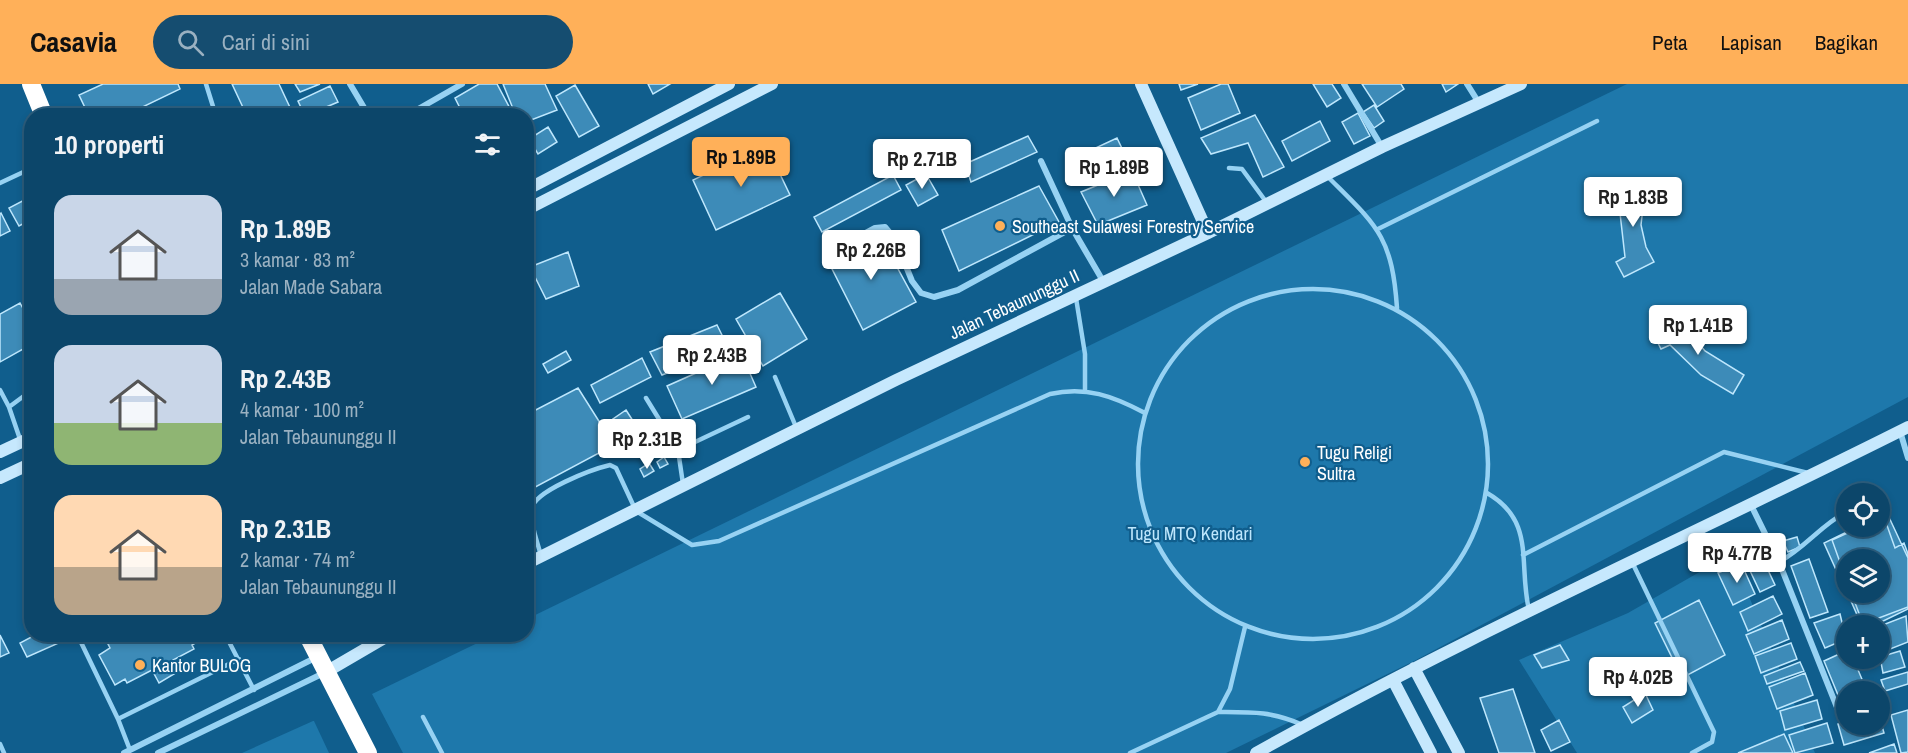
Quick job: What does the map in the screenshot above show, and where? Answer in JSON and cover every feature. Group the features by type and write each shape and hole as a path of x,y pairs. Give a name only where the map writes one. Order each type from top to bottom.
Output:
{"highway":[{"path":"31,84 41,108"},
{"path":"311,642 368,753"}],"street":[{"path":"350,84 364,108"},
{"path":"420,108 462,84"},
{"path":"534,186 729,84"},
{"path":"534,206 772,84"},
{"path":"1141,84 1208,233"},
{"path":"1344,84 1382,147"},
{"path":"1467,84 1479,104"},
{"name":"Jalan Tebaununggu II","path":"534,560 1076,294 1327,176 1382,147 1521,84"},
{"path":"1041,161 1072,228 1104,281"},
{"path":"849,242 875,228 885,226 894,239 912,281 921,292 934,297 957,290 1072,228"},
{"path":"1256,753 1274,748 1306,726 1529,610 1751,505 1904,429 1908,458"},
{"path":"0,452 24,440"},
{"path":"0,478 24,467"},
{"path":"1751,505 1779,562 1836,705"},
{"path":"127,752 254,690 372,642"},
{"path":"158,753 322,664"},
{"path":"1414,668 1460,753"},
{"path":"1393,680 1431,753"}],"lane":[{"path":"206,84 214,108"},
{"path":"1378,229 1597,120"},
{"path":"1229,168 1242,169 1267,203"},
{"path":"0,181 24,171"},
{"path":"1327,176 1378,229 1386,246 1393,271 1397,308"},
{"path":"1311,287 1355,292 1397,308 1440,341 1472,386 1488,438 1487,493 1474,536 1450,575 1417,606 1377,628 1333,639 1288,639 1245,627 1207,606 1176,576 1153,539 1140,497 1137,454 1145,413 1163,372 1191,338 1226,311 1268,294 1311,287"},
{"path":"1076,294 1085,354 1085,391"},
{"path":"775,377 797,429"},
{"path":"534,502 570,478 610,465 615,468 636,511 692,545 719,541 1031,401 1071,389 1119,399 1145,413"},
{"path":"0,390 24,435"},
{"path":"9,407 24,396"},
{"path":"646,398 678,450 684,486"},
{"path":"678,450 748,417"},
{"path":"1523,555 1724,452 1812,474"},
{"path":"1487,493 1503,504 1516,518 1523,541 1524,589 1529,610"},
{"path":"1779,562 1800,551 1826,525 1836,518"},
{"path":"534,524 541,556"},
{"path":"1632,562 1713,732 1712,742 1692,753"},
{"path":"1218,712 1230,689 1245,627"},
{"path":"81,642 118,719 127,752"},
{"path":"229,642 254,690"},
{"path":"118,719 239,659"},
{"path":"1131,753 1218,712 1272,713 1306,726"},
{"path":"423,717 442,753"},
{"path":"0,744 4,753"}],"green space":[{"name":"Tugu MTQ Kendari","path":"1627,84 1908,84 1908,397 1414,661 1226,753 403,753 372,694 480,642 534,642 534,616"},
{"path":"1731,554 1815,753 1577,753 1519,660 1628,613"},
{"path":"313,721 329,753 242,753"}],"building":[{"path":"103,84 178,84 180,89 141,108 85,108 79,95"},
{"path":"232,84 279,84 290,108 243,108"},
{"path":"295,84 320,84 300,92"},
{"path":"479,84 497,84 510,108 460,108 455,98"},
{"path":"503,84 545,84 557,110 534,119 534,108 513,108"},
{"path":"648,84 670,84 653,94"},
{"path":"1179,84 1198,84 1181,90"},
{"path":"1221,84 1228,84 1240,113 1201,130 1188,98"},
{"path":"1313,84 1332,84 1341,98 1327,107"},
{"path":"1362,84 1401,84 1404,89 1377,107"},
{"path":"1442,84 1458,84 1446,92"},
{"path":"575,85 599,126 579,137 556,96"},
{"path":"330,86 338,102 324,108 301,108 298,101"},
{"path":"1374,105 1384,121 1374,128 1363,112"},
{"path":"1358,113 1370,136 1354,144 1342,122"},
{"path":"1255,115 1284,167 1263,177 1248,143 1211,154 1201,138"},
{"path":"1320,121 1330,141 1292,161 1282,141"},
{"path":"548,127 557,142 538,154 534,147 534,136"},
{"path":"1028,136 1037,152 971,182 965,164"},
{"path":"1117,138 1127,159 1084,178 1074,158"},
{"path":"766,145 790,195 716,230 693,180"},
{"path":"1132,171 1147,205 1098,225 1081,192"},
{"path":"926,174 938,195 918,206 906,185"},
{"path":"893,175 901,190 822,232 814,217"},
{"path":"1624,178 1646,182 1641,225 1646,247 1654,262 1624,277 1616,262 1625,257 1620,213"},
{"name":"Southeast Sulawesi Forestry Service","path":"1039,186 1059,222 959,271 942,230"},
{"path":"24,200 24,223 19,226 9,208"},
{"path":"0,214 10,231 0,236"},
{"path":"879,234 916,302 863,330 826,257"},
{"path":"568,252 579,286 546,299 534,275 534,265"},
{"path":"780,293 807,339 763,366 736,319"},
{"path":"20,303 24,310 24,348 0,362 0,314"},
{"path":"1683,318 1691,334 1705,351 1744,375 1733,394 1701,375 1670,345 1661,349 1653,333"},
{"path":"717,325 729,349 662,375 650,352"},
{"path":"566,351 571,360 548,373 543,364"},
{"path":"741,353 756,387 682,419 667,386"},
{"path":"642,358 651,377 600,403 591,385"},
{"path":"578,388 614,445 534,488 534,411"},
{"path":"626,410 635,424 622,432 613,419"},
{"path":"664,457 668,464 660,468 657,462"},
{"path":"649,463 654,471 644,477 640,469"},
{"path":"1890,519 1908,558 1908,609 1890,618 1890,615 1857,615 1852,603 1890,603 1890,549 1836,549 1836,570 1824,543 1836,537 1890,537"},
{"path":"1890,534 1895,548 1904,543 1908,554 1908,607 1887,615 1860,615 1855,603 1890,603 1890,549 1836,549 1836,551 1832,540 1839,537 1890,537"},
{"path":"1797,537 1800,547 1788,552 1783,541"},
{"path":"1760,553 1775,585 1760,592 1745,560"},
{"path":"1809,559 1828,612 1810,618 1791,566"},
{"path":"1741,563 1755,594 1733,605 1718,573"},
{"path":"1773,596 1782,614 1748,631 1740,612"},
{"path":"1699,600 1725,655 1682,678 1655,623"},
{"path":"1836,615 1836,643 1825,648 1814,623"},
{"path":"1906,616 1908,642 1890,649 1890,622"},
{"path":"1782,620 1789,639 1754,654 1746,635"},
{"path":"0,635 9,653 0,657"},
{"path":"24,641 61,642 27,657 20,643"},
{"name":"Kantor BULOG","path":"112,642 197,642 192,645 194,649 173,660 179,671 159,683 152,670 127,683 125,679 115,685 99,655 110,648 108,644"},
{"path":"1791,643 1797,659 1761,673 1755,656"},
{"path":"1560,645 1569,660 1542,668 1534,655"},
{"path":"1900,651 1905,667 1883,673 1882,669 1890,669 1890,654"},
{"path":"1836,656 1836,669 1858,669 1863,681 1836,681 1836,690 1824,661"},
{"path":"1800,662 1804,671 1767,684 1764,676"},
{"path":"1908,672 1908,684 1890,689 1890,681 1881,680"},
{"path":"1805,673 1813,695 1777,709 1769,687"},
{"path":"1513,689 1535,753 1499,753 1480,698"},
{"path":"1645,693 1653,710 1632,723 1623,707"},
{"path":"1817,700 1822,719 1785,730 1780,711"},
{"path":"1908,710 1908,752 1901,753 1891,715"},
{"path":"1559,720 1570,742 1551,751 1541,730"},
{"path":"1827,723 1833,743 1795,753 1789,735"},
{"path":"1784,734 1793,753 1738,753"},
{"path":"1841,735 1877,735 1844,745"},
{"path":"1894,744 1897,753 1869,753"}],"place":[{"name":"Southeast Sulawesi Forestry Service","path":"1000,226"},
{"name":"Tugu Religi Sultra","path":"1305,462"},
{"name":"Kantor BULOG","path":"140,665"}]}
